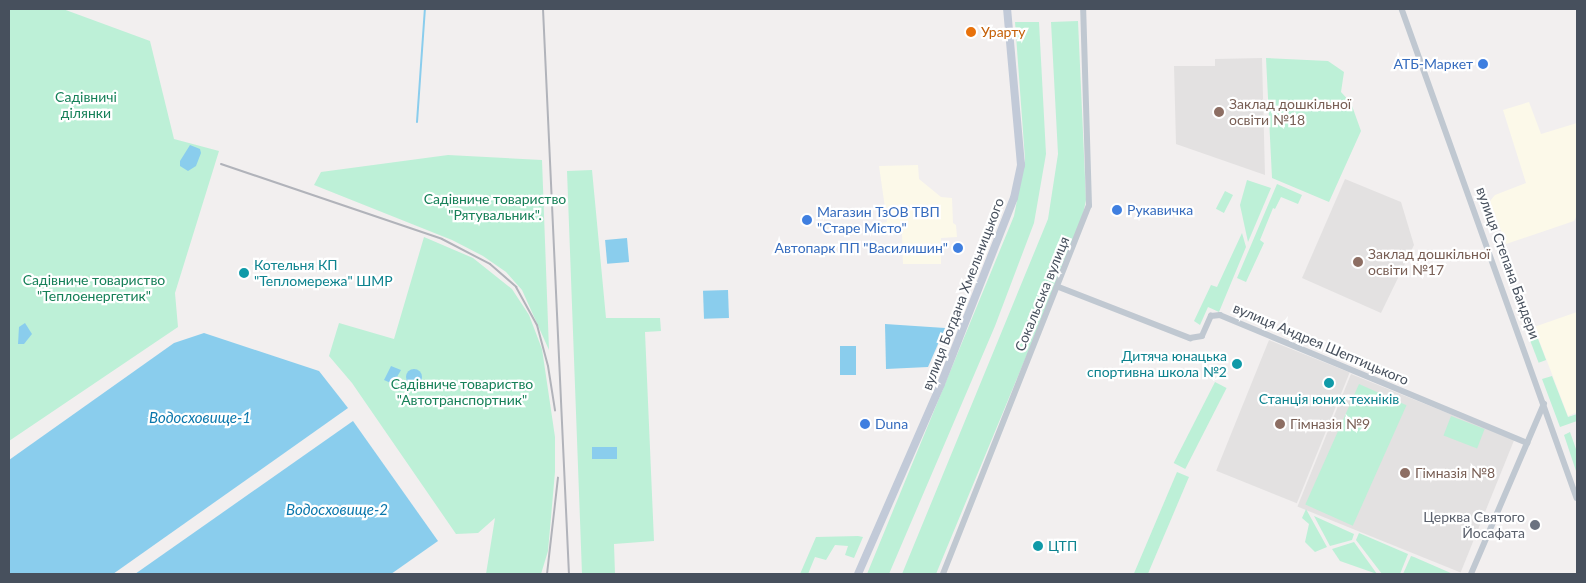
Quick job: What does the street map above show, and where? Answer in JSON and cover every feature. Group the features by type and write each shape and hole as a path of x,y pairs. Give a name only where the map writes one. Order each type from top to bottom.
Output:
{"street":[{"name":"вулиця Богдана Хмельницького","path":"858,574 942,384 1014,198 1021,164 1006,9"},
{"name":"Сокальська вулиця","path":"943,574 1059,287 1089,206 1083,9"},
{"name":"вулиця Степана Бандери","path":"1402,9 1577,498"},
{"name":"вулиця Андрея Шептицького","path":"1059,287 1190,338 1202,336 1211,316 1220,315 1527,443"},
{"path":"1471,574 1544,404"}],"shaded area":[{"name":"Заклад дошкільної освіти №18","path":"1262,58 1265,175 1176,144 1174,66 1215,66 1215,59"},
{"path":"1529,102 1541,134 1577,123 1577,215 1574,221 1506,244 1490,201 1495,195 1526,183 1503,110"},
{"path":"918,165 919,179 941,197 952,198 953,223 956,225 957,237 941,238 941,264 903,264 902,234 881,235 881,223 887,222 879,166"},
{"name":"Заклад дошкільної освіти №17","path":"1345,179 1401,202 1414,245 1381,313 1302,278"},
{"path":"1577,312 1577,412 1568,416 1534,327"},
{"name":"Гімназія №9","path":"1269,340 1350,373 1297,503 1216,471"},
{"name":"Гімназія №8","path":"1351,374 1514,440 1461,573 1297,507"}],"green space":[{"path":"9,9 63,9 150,41 174,139 219,151 175,293 178,327 9,441"},
{"path":"1078,21 1086,200 1081,224 936,574 902,574 1048,219 1058,154 1051,22"},
{"path":"1015,22 1039,22 1046,154 1034,223 995,326 889,574 867,574 1014,216 1025,159"},
{"path":"1266,58 1328,61 1344,72 1341,92 1351,103 1361,131 1329,202 1272,178"},
{"name":"Садівниче товариство \"Рятувальник\".","path":"448,155 542,160 549,350 522,290 506,272 483,256 452,240 314,185 321,172"},
{"path":"592,170 606,318 660,318 661,331 645,332 654,541 614,544 615,574 582,574 567,171"},
{"path":"1247,180 1271,188 1248,242 1240,205"},
{"path":"1277,184 1302,195 1298,204 1281,197 1275,209 1273,208 1260,240 1264,243 1246,282 1237,278"},
{"path":"1225,191 1233,195 1224,213 1216,209"},
{"path":"1242,233 1246,247 1219,312 1208,307 1200,325 1194,321 1211,285 1217,287"},
{"name":"Садівниче товариство \"Автотранспортник\"","path":"424,237 473,258 512,289 529,315 542,349 555,437 555,472 548,551 541,574 486,574 495,518 478,533 456,534 352,383 329,356 339,323 394,339"},
{"path":"1535,331 1546,360 1539,363 1528,334"},
{"path":"1552,376 1568,417 1577,414 1577,421 1560,427 1542,379"},
{"path":"1215,382 1227,388 1185,469 1174,463"},
{"path":"1359,384 1407,405 1353,526 1305,505"},
{"path":"1451,416 1485,429 1477,449 1443,436"},
{"path":"1570,432 1577,452 1577,474 1564,435"},
{"path":"1177,472 1189,477 1148,574 1134,574"},
{"path":"1306,509 1327,547 1315,552 1305,542 1309,524 1302,518"},
{"path":"1314,516 1354,534 1352,540 1330,546"},
{"path":"1359,533 1408,554 1400,574 1382,574 1356,540"},
{"path":"816,537 863,537 854,558 845,555 848,546 835,545 826,560 815,557 808,574 800,574"},
{"path":"1354,542 1377,574 1340,561 1332,549"},
{"path":"1411,556 1414,557 1453,574 1403,574"}],"water":[{"path":"190,145 200,149 201,153 196,166 188,171 180,166 180,161"},
{"path":"627,238 629,262 607,264 605,240"},
{"path":"728,290 729,318 704,319 703,291"},
{"path":"25,323 32,334 24,344 18,344 19,327"},
{"path":"885,324 945,328 928,367 886,369"},
{"name":"Водосховище-1","path":"204,333 319,371 348,408 113,574 9,574 9,460 174,343"},
{"path":"840,346 856,346 856,375 840,375"},
{"path":"391,366 401,370 393,384 384,380"},
{"path":"414,369 422,377 414,385 406,377"},
{"name":"Водосховище-2","path":"353,421 438,541 391,574 135,574"},
{"path":"592,447 617,447 617,459 592,459"}],"waterway":[{"path":"417,122 425,9"}],"railway":[{"path":"543,9 569,574"},
{"path":"221,164 442,239 490,264 516,287 537,325 548,366 555,410"},
{"path":"547,574 558,478"}],"place":[{"name":"Урарту","path":"971,32"},
{"name":"АТБ-Маркет","path":"1483,64"},
{"name":"Заклад дошкільної освіти №18","path":"1219,112"},
{"name":"Рукавичка","path":"1117,210"},
{"name":"Магазин ТзОВ ТВП \"Старе Місто\"","path":"807,220"},
{"name":"Автопарк ПП \"Василишин\"","path":"958,248"},
{"name":"Заклад дошкільної освіти №17","path":"1358,262"},
{"name":"Котельня КП \"Тепломережа\" ШМР","path":"244,273"},
{"name":"Дитяча юнацька спортивна школа №2","path":"1237,364"},
{"name":"Станція юних техніків","path":"1329,383"},
{"name":"Duna","path":"865,424"},
{"name":"Гімназія №9","path":"1280,424"},
{"name":"Гімназія №8","path":"1405,473"},
{"name":"Церква Святого Йосафата","path":"1535,525"},
{"name":"ЦТП","path":"1038,546"}],"park label":[{"name":"Садівничі ділянки","path":"86,105"},
{"name":"Садівниче товариство \"Теплоенергетик\"","path":"94,288"}]}
